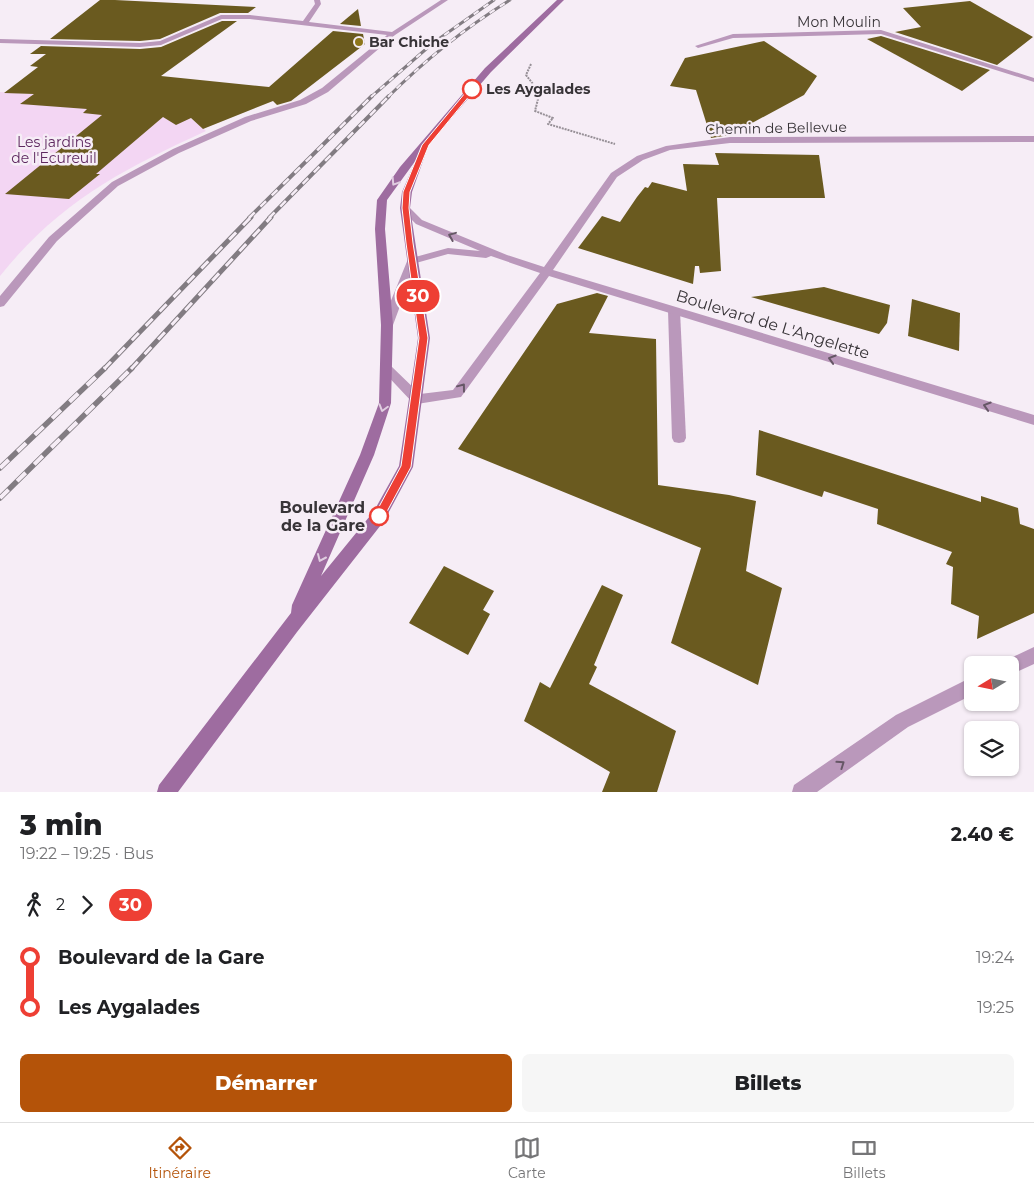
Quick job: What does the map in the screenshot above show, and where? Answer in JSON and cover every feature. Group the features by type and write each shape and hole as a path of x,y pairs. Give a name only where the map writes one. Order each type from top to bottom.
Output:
{"main road":[{"path":"291,626 367,455 385,403 387,324 380,229 382,200 403,169 426,145 488,70 552,9 563,2"},
{"path":"166,792 291,626 384,507 406,467 424,338 405,208 406,192 426,145"}],"street":[{"path":"304,24 318,4 317,0"},
{"path":"0,302 53,239 115,184 176,151 248,120 303,102 324,90 393,34 445,0"},
{"path":"0,41 140,45 161,43 221,17 250,18 393,34"},
{"name":"Mon Moulin","path":"698,46 733,36 881,32 1034,80"},
{"name":"Chemin de Bellevue","path":"547,272 558,252 613,176 628,164 647,154 682,145 730,140 1034,139"},
{"name":"Boulevard de L'Angelette","path":"405,208 419,222 503,257 547,272 1034,420"},
{"name":"Boulevard de L'Angelette","path":"412,261 448,250 503,257"},
{"path":"387,324 412,261"},
{"path":"387,369 417,399 457,394 547,272"},
{"path":"674,311 679,438"},
{"path":"1019,662 1034,655"},
{"path":"801,792 902,721 964,690"}],"path":[{"path":"511,47 529,51 534,55 526,75 533,84 530,89 538,99 535,111 553,118 548,124 647,154"}],"green space":[{"name":"Les jardins de l'Ecureuil","path":"0,92 172,103 206,131 147,159 94,190 45,228 22,250 0,276"}],"building":[{"path":"100,0 256,7 248,13 220,13 160,39 140,41 50,39"},
{"path":"970,1 1033,37 997,65 895,32 921,27 903,8"},
{"path":"358,9 361,26 340,24"},
{"path":"222,21 237,21 161,76 269,87 333,31 363,34 365,44 291,101 277,105 273,101 203,129 191,118 176,125 163,117 96,174 100,174 69,199 5,194 102,115 83,113 87,109 20,104 34,94 4,93 38,67 30,66 46,54 30,54 41,46 140,49 161,47"},
{"path":"881,36 990,70 962,91 867,39"},
{"path":"764,41 817,76 804,95 730,135 711,138 696,90 670,86 685,58"},
{"path":"715,153 819,155 825,198 717,198 721,271 700,273 699,266 695,266 693,284 578,248 602,216 620,222 645,187 648,188 652,182 687,191 683,164 719,165"},
{"path":"824,287 890,305 887,323 879,334 751,297"},
{"path":"597,293 608,296 589,333 656,339 658,485 729,495 756,501 746,571 782,588 758,685 671,643 701,548 458,449 557,304"},
{"path":"912,299 960,313 959,351 908,336"},
{"path":"759,430 981,502 981,496 1018,508 1020,524 1034,529 1034,613 977,639 979,616 951,604 953,567 946,564 952,552 877,524 878,509 824,491 822,497 756,475"},
{"path":"444,566 494,591 483,610 490,614 468,655 409,623"},
{"path":"602,585 623,595 594,665 597,667 589,684 676,731 657,792 602,792 610,772 524,721 540,682 550,688"}],"railway":[{"path":"371,97 433,43 494,0"},
{"path":"388,97 446,45 510,0"},
{"path":"249,218 372,96"},
{"path":"269,218 388,97"},
{"path":"105,368 251,217"},
{"path":"131,369 271,217"},
{"path":"0,468 105,368"},
{"path":"0,498 131,369"}],"bus line":[{"name":"30","path":"379,516 406,467 424,338 405,208 406,192 426,145 472,89"}],"place":[{"name":"Bar Chiche","path":"359,42"},
{"name":"Les Aygalades","path":"472,89"},
{"name":"Boulevard de la Gare","path":"379,516"}]}
